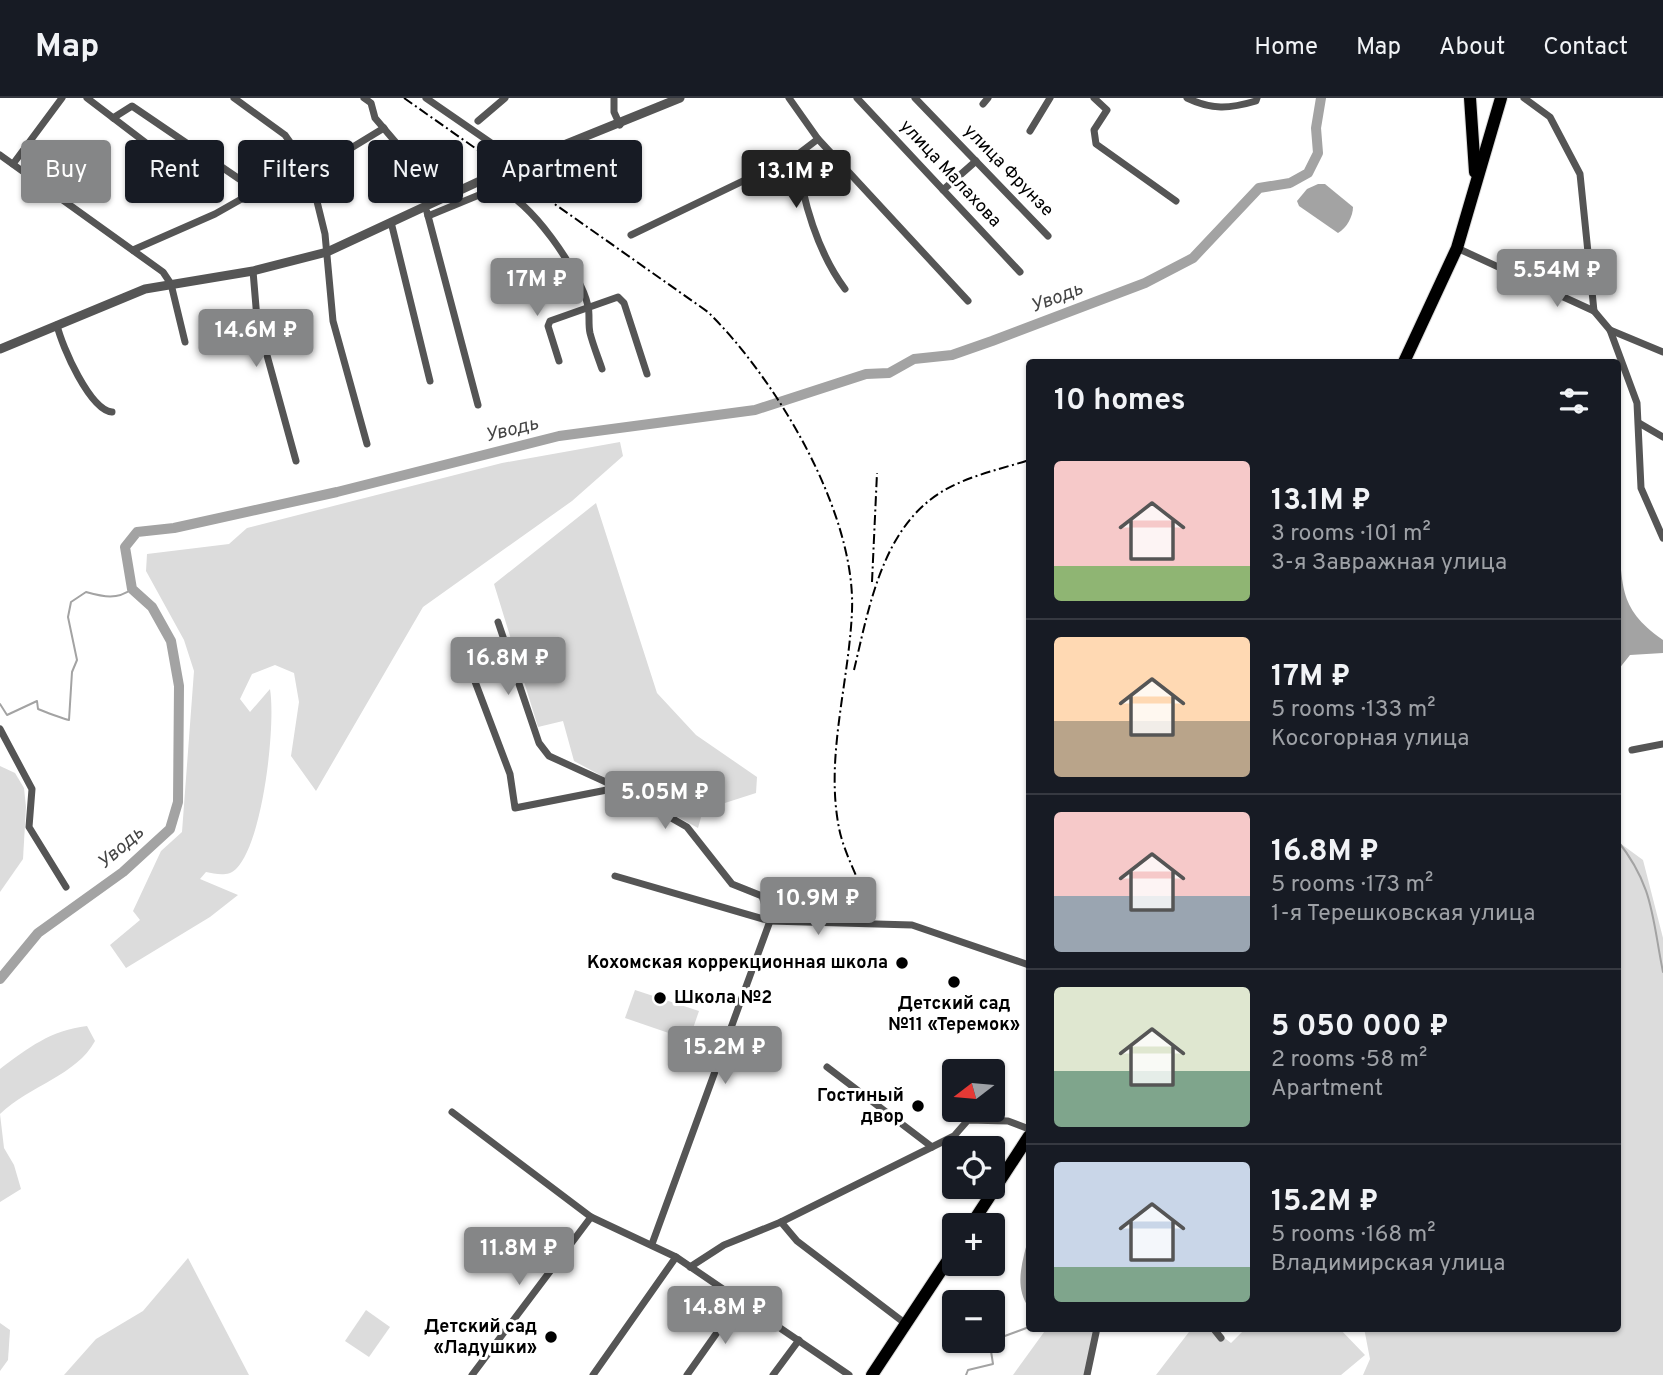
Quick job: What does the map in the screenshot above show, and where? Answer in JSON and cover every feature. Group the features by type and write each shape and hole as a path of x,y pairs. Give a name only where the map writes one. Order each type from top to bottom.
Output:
{"main road":[{"path":"1470,98 1475,183"},
{"path":"1405,359 1457,248 1501,98"},
{"path":"1472,117 1484,126 1493,123"},
{"path":"979,1213 1026,1141"},
{"path":"872,1375 942,1269"}],"street":[{"path":"13,164 62,98"},
{"path":"87,98 142,140"},
{"path":"234,98 289,140"},
{"path":"364,98 371,103 375,118 394,140"},
{"path":"426,98 485,140"},
{"path":"478,121 505,98"},
{"path":"614,98 614,112 620,125"},
{"path":"581,140 680,98"},
{"path":"789,98 818,139 968,301"},
{"name":"улица Малахова","path":"857,98 1020,272"},
{"name":"улица Фрунзе","path":"915,98 1048,236"},
{"path":"1030,131 1050,98"},
{"path":"1094,98 1107,110 1094,131 1096,144 1176,201"},
{"path":"1187,98 1203,106 1224,110 1257,99"},
{"path":"1524,98 1550,117 1580,174 1594,311"},
{"path":"113,118 132,106 238,178"},
{"path":"354,146 384,128"},
{"path":"631,235 797,155 818,139"},
{"path":"0,155 163,272 172,284 185,342"},
{"path":"797,155 823,255 845,289"},
{"path":"943,190 976,161"},
{"path":"428,215 486,190 503,190 535,217 569,265 588,306 590,332 602,369"},
{"path":"133,250 215,214 238,199"},
{"path":"316,203 327,252 333,321 367,444"},
{"path":"429,203 428,215 478,405"},
{"path":"0,349 145,289 253,271 327,252 429,203"},
{"path":"391,222 430,381"},
{"path":"1457,248 1594,311 1610,330 1621,359"},
{"path":"253,271 257,319 296,461"},
{"path":"559,361 548,326 550,321 581,312 588,306 613,296 624,303 646,374"},
{"path":"57,326 61,344 97,407 112,412"},
{"path":"1610,330 1663,352"},
{"path":"1621,360 1637,403 1642,488 1663,538"},
{"path":"1640,423 1663,437"},
{"path":"498,622 539,743 549,756 619,788 687,827 732,884 762,895 770,921 652,1244"},
{"path":"471,671 510,774 515,808 619,788"},
{"path":"0,729 32,789 29,827 66,887"},
{"path":"1632,750 1663,744"},
{"path":"615,876 770,921 912,925 1026,964"},
{"path":"827,1067 932,1147"},
{"path":"452,1112 591,1217 676,1257 849,1375"},
{"path":"690,1267 724,1245 781,1223 954,1136 968,1120 1008,1121 1026,1128"},
{"path":"471,1375 591,1217"},
{"path":"781,1223 797,1241 906,1324"},
{"path":"593,1375 676,1257"},
{"path":"687,1375 740,1300"},
{"path":"1087,1375 1096,1332"},
{"path":"1216,1332 1221,1338"},
{"path":"773,1375 799,1340"}],"shaded area":[{"path":"1325,184 1353,207 1349,222 1338,233 1299,206 1297,201 1307,189"},
{"path":"620,442 623,456 572,501 423,607 316,791 291,756 299,702 294,673 275,665 252,674 240,699 250,712 270,689 271,706 269,755 254,835 233,872 206,872 200,879 238,895 210,917 126,968 110,945 140,920 133,911 161,851 182,832 194,671 184,640 146,571 147,554 229,544 247,528 502,463"},
{"path":"596,503 657,693 696,735 757,777 756,793 703,810 698,828 574,761 563,721 538,727 494,584"},
{"path":"1621,572 1629,605 1648,628 1663,640 1663,653 1630,655 1621,666"},
{"path":"0,766 15,773 24,788 26,807 23,859 0,892"},
{"path":"1621,844 1643,860 1663,938 1663,1375 1363,1375 1370,1359 1365,1332 1621,1332"},
{"path":"635,990 699,1011 689,1040 625,1018"},
{"path":"87,1026 95,1041 87,1053 65,1072 0,1114 0,1069 30,1047 51,1036"},
{"path":"0,1114 4,1148 14,1165 21,1189 0,1202"},
{"path":"1026,1247 1026,1303 1020,1282"},
{"path":"188,1258 249,1375 64,1375 96,1339 143,1311"},
{"path":"366,1310 390,1327 369,1357 345,1341"},
{"path":"0,1323 10,1330 8,1360 0,1371"},
{"path":"1044,1332 1095,1332 1087,1375 1013,1375"},
{"path":"1189,1332 1217,1332 1231,1343 1242,1332 1343,1332 1365,1355 1341,1375 1156,1375"}],"waterway":[{"name":"Уводь","path":"0,979 38,933 123,872 170,829 178,802 179,686 171,641 152,607 132,589 125,547 137,532 174,528 337,492 559,436 755,410 866,374 889,373 914,359 952,355 992,341 1145,283 1193,258 1259,188 1290,183 1308,173 1318,153 1316,128 1321,98"},
{"path":"0,704 7,715 37,701 38,709 69,720 72,672 77,660 68,617 71,602 86,592 110,596 121,595 132,589"},
{"path":"1621,846 1638,872 1650,903 1663,972"},
{"path":"966,1375 968,1370 993,1364 991,1351 1002,1337 1026,1328"}],"railway":[{"path":"404,98 708,312 734,340 785,411 826,491 841,532 850,573 852,611 836,747 835,801 841,836 863,892"},
{"path":"854,670 881,571 905,525 922,506 943,491 974,477 1026,461"},
{"path":"872,582 877,473"}],"place":[{"name":"Кохомская коррекционная школа","path":"902,963"},
{"name":"Детский сад №11 «Теремок»","path":"954,982"},
{"name":"Школа №2","path":"660,998"},
{"name":"Гостиный двор","path":"918,1106"},
{"name":"Детский сад «Ладушки»","path":"551,1337"}]}
